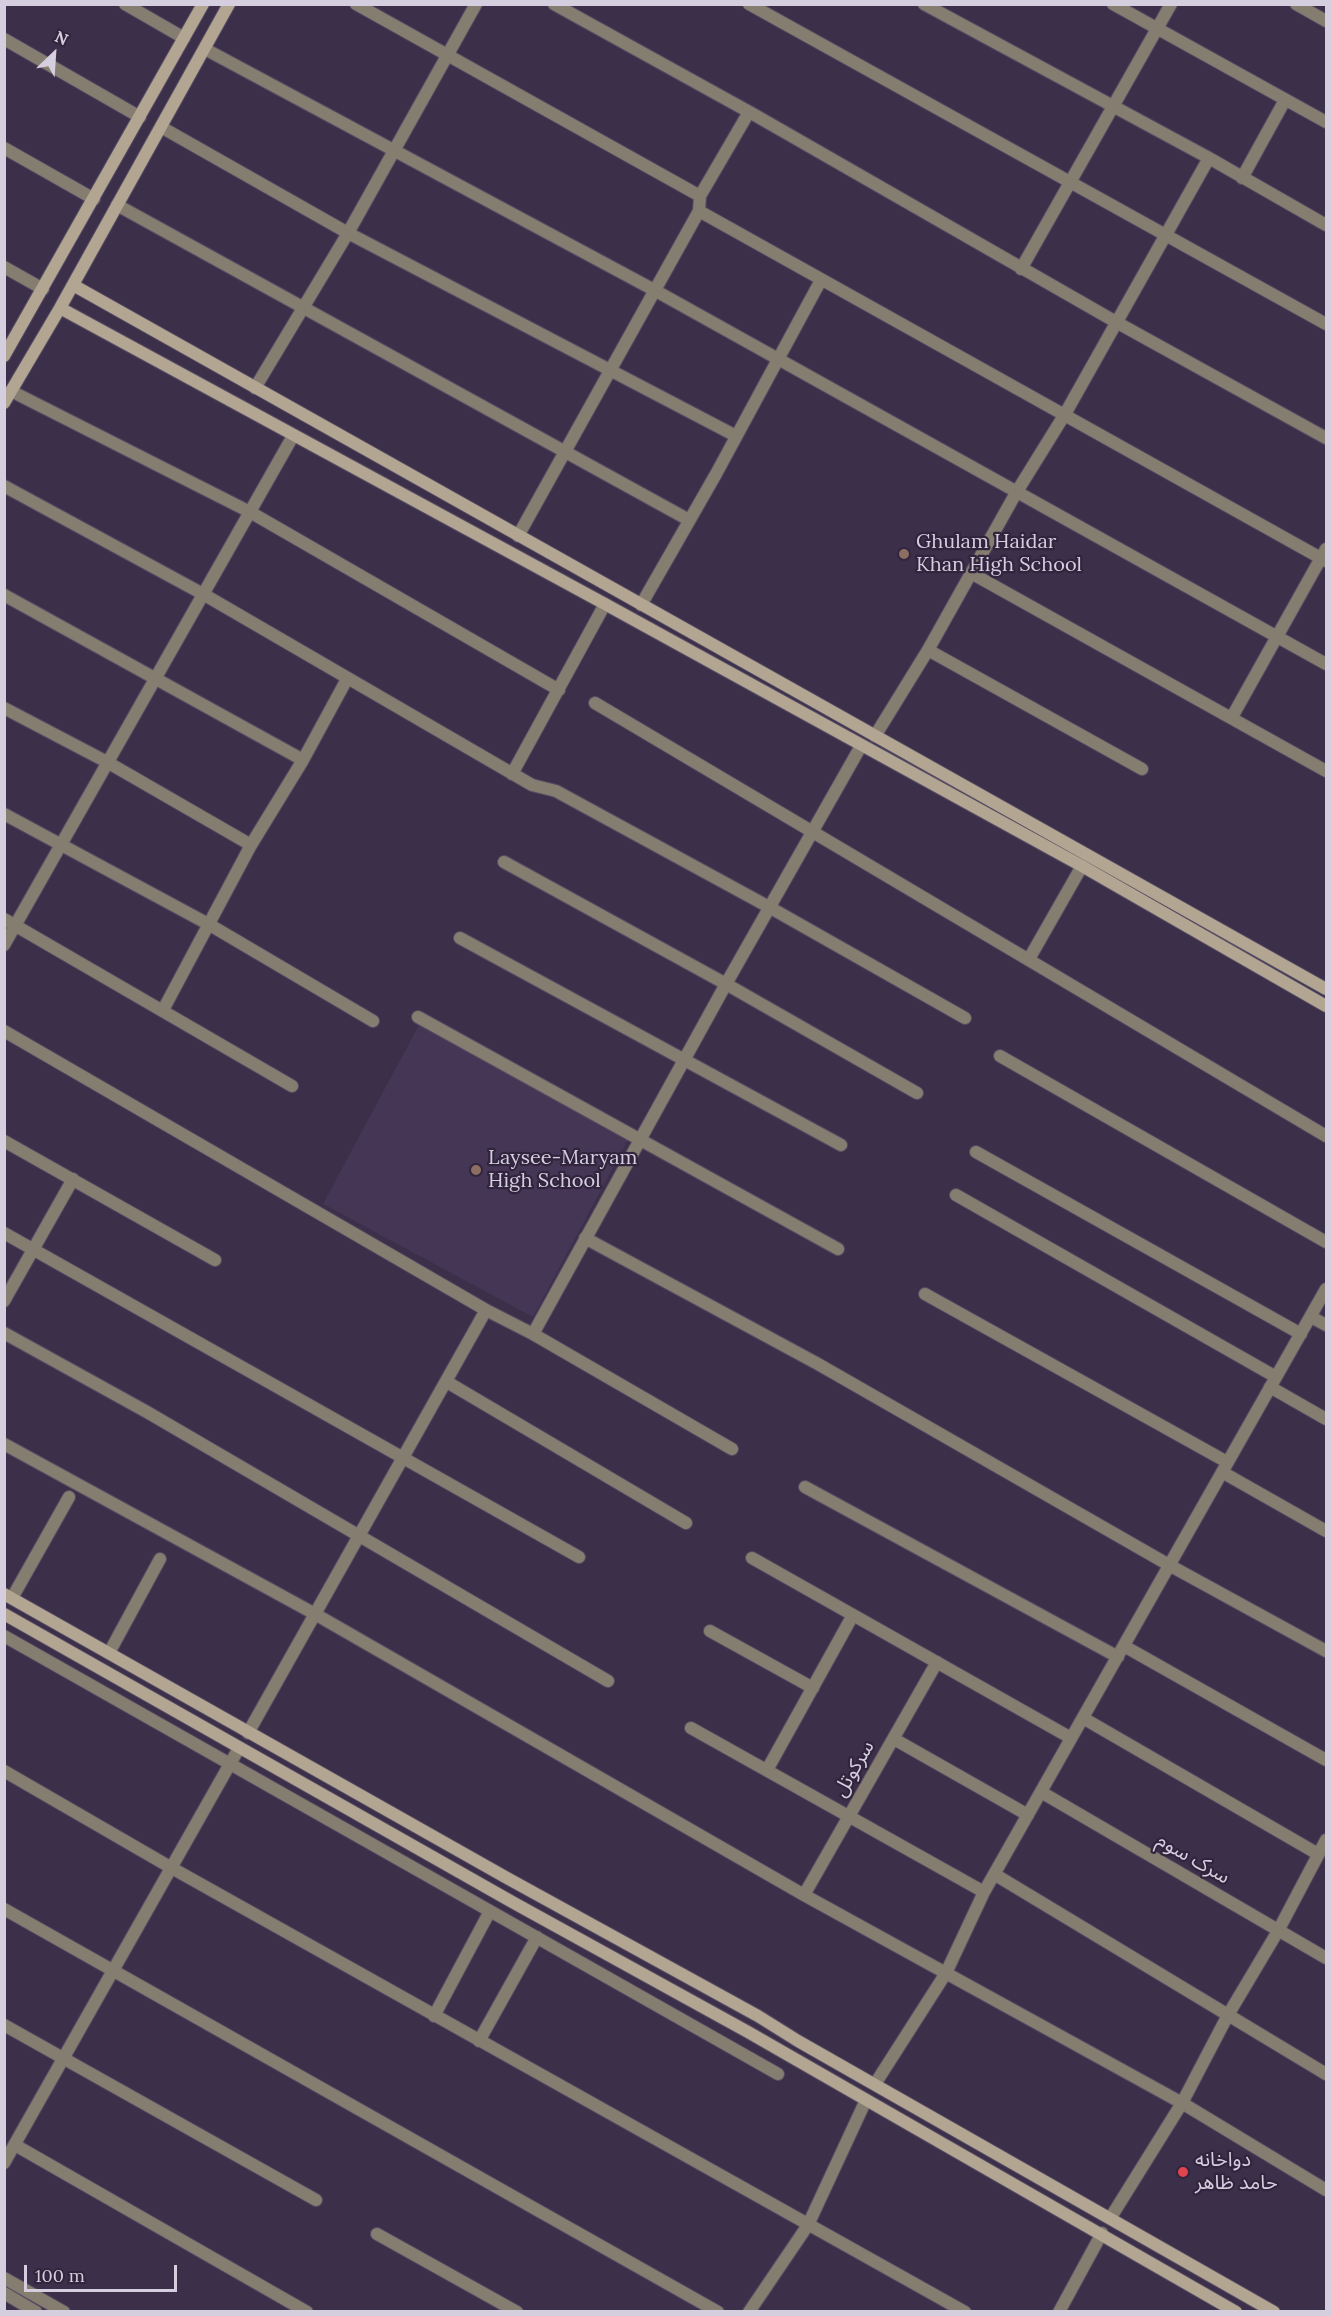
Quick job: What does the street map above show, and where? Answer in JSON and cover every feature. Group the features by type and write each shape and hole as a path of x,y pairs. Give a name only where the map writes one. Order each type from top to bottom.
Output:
{"main road":[{"path":"4,356 203,4"},
{"path":"4,403 73,285 229,4"},
{"path":"73,285 1326,989"},
{"path":"60,308 1082,866 1326,1006"},
{"path":"775,698 782,684"},
{"path":"7,1596 248,1733 758,2016 1274,2312"},
{"path":"4,1614 748,2032 1236,2312"},
{"path":"131,1686 142,1683 141,1671"},
{"path":"174,1711 172,1700 182,1695"},
{"path":"748,2032 755,2025 758,2016"},
{"path":"790,2057 791,2046 798,2041"}],"street":[{"path":"125,4 184,38"},
{"path":"356,4 447,57 700,196"},
{"path":"255,388 348,233 476,4"},
{"path":"554,4 1326,438"},
{"path":"749,4 1326,324"},
{"path":"924,4 1209,158 1326,225"},
{"path":"1113,4 1326,122"},
{"path":"1021,268 1171,4"},
{"path":"1301,6 1326,21"},
{"path":"4,39 140,117"},
{"path":"205,48 780,359 1016,493 1326,664"},
{"path":"1242,178 1285,100"},
{"path":"518,536 656,291 699,211 700,196 749,112"},
{"path":"161,127 348,233 736,436"},
{"path":"4,148 94,199"},
{"path":"875,736 928,650 1016,493 1065,414 1209,158"},
{"path":"117,205 689,520"},
{"path":"699,211 1325,556 1232,717"},
{"path":"4,267 43,289"},
{"path":"641,605 780,359 821,280"},
{"path":"11,391 250,512 559,690"},
{"path":"4,945 10,922 61,845 293,436"},
{"path":"4,486 203,594 532,785 556,791 769,907 965,1018"},
{"path":"971,573 1326,771"},
{"path":"4,595 303,760"},
{"path":"513,774 605,604"},
{"path":"928,650 1142,769"},
{"path":"163,1010 251,845 303,760 347,679"},
{"path":"595,703 1326,1136"},
{"path":"4,708 107,762 251,845"},
{"path":"533,1334 726,984 814,833 861,746"},
{"path":"4,814 210,925 373,1021"},
{"path":"504,862 726,984 917,1093"},
{"path":"1029,959 1082,866"},
{"path":"10,922 292,1086"},
{"path":"460,938 842,1144"},
{"path":"418,1017 838,1249"},
{"path":"4,1031 486,1310 533,1334 732,1449"},
{"path":"1000,1056 1326,1242"},
{"path":"4,1141 215,1260"},
{"path":"976,1152 1301,1334"},
{"path":"4,1301 73,1179"},
{"path":"956,1195 1273,1382 1326,1419"},
{"path":"4,1233 403,1460 579,1557"},
{"path":"585,1238 818,1364 1169,1565 1326,1651"},
{"path":"875,2084 946,1973 984,1892 1326,1288"},
{"path":"925,1294 1225,1467 1326,1531"},
{"path":"248,1733 486,1310"},
{"path":"1311,1317 1326,1325"},
{"path":"4,1333 147,1412 608,1681"},
{"path":"447,1382 687,1523"},
{"path":"4,1444 315,1614 804,1895 1182,2103 1326,2190"},
{"path":"805,1487 1326,1760"},
{"path":"7,1596 69,1497"},
{"path":"752,1558 1071,1738"},
{"path":"109,1653 160,1559"},
{"path":"767,1770 854,1616"},
{"path":"710,1630 813,1688"},
{"path":"4,1636 777,2074"},
{"name":"سرکوتل","path":"804,1895 937,1662"},
{"path":"1083,1718 1317,1854"},
{"path":"691,1728 984,1892"},
{"path":"894,1739 1028,1815"},
{"path":"4,2163 239,1748"},
{"path":"4,1771 434,2016 965,2312"},
{"name":"سرک سوم","path":"1041,1792 1326,1958"},
{"path":"1111,2217 1182,2103 1228,2015 1278,1931 1326,1840"},
{"path":"994,1874 1326,2074"},
{"path":"4,1909 718,2312"},
{"path":"434,2016 490,1911"},
{"path":"479,2041 537,1936"},
{"path":"4,2025 316,2200"},
{"path":"749,2312 808,2225 866,2100"},
{"path":"15,2145 307,2312"},
{"path":"377,2234 517,2312"},
{"path":"1059,2312 1102,2234"},
{"path":"4,2278 64,2312"},
{"path":"4,2294 36,2312"}],"shaded area":[{"name":"Laysee-Maryam High School","path":"420,1023 630,1136 533,1317 323,1204"}],"place":[{"name":"Ghulam Haidar Khan High School","path":"904,554"},
{"name":"Laysee-Maryam High School","path":"476,1170"},
{"name":"دواخانه حامد ظاهر","path":"1183,2172"}]}
